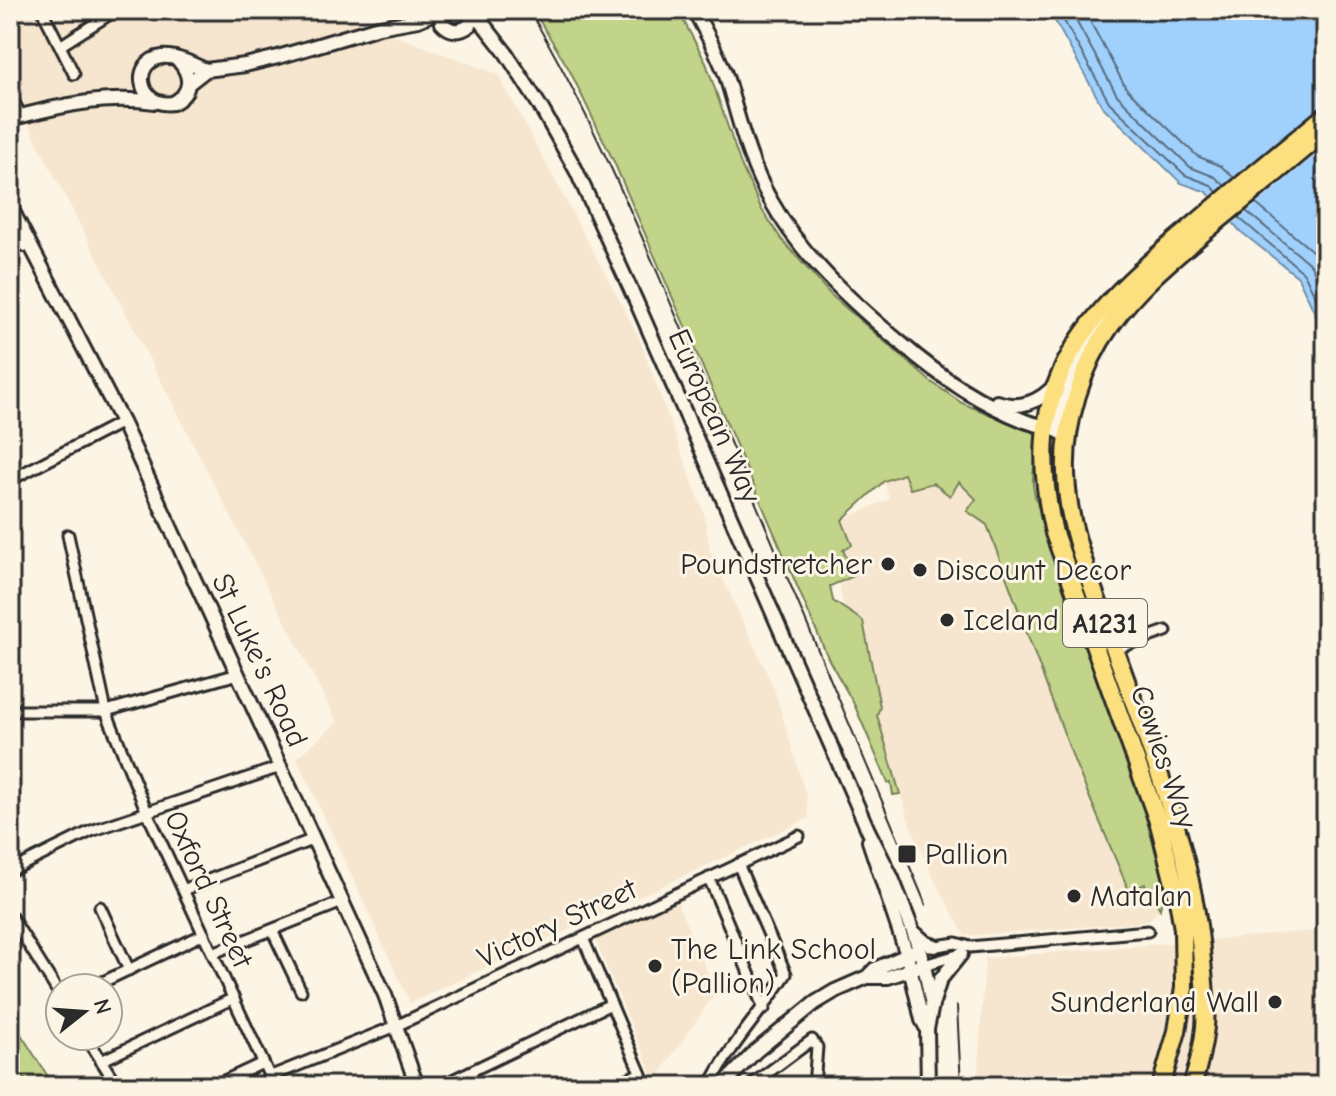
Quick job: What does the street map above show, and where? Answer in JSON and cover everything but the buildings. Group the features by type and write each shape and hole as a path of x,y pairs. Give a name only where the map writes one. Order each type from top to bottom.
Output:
{"highway":[{"name":"A1231","path":"1174,249 1326,115"},
{"name":"A1231","path":"1174,249 1326,131"},
{"name":"Cowies Way","path":"1161,1086 1181,1009 1184,958 1181,916 1169,857 1129,737 1106,652 1069,506 1066,472 1074,408 1093,356 1123,308 1174,249"},
{"name":"Cowies Way","path":"1174,249 1128,282 1091,320 1077,340 1058,381 1046,428 1044,469 1051,522 1167,801 1179,841 1198,924 1202,962 1205,1027 1192,1086"}],"street":[{"path":"42,10 74,74"},
{"path":"462,30 472,21 473,10"},
{"name":"European Way","path":"473,10 506,53 576,170 913,931 913,952"},
{"path":"694,10 725,73 740,130 770,201 813,261 900,343 960,388 1012,417 1059,431 1069,439"},
{"path":"60,46 110,14"},
{"path":"122,98 152,61 163,57 206,70 245,65 379,27 441,15 454,31 491,35"},
{"path":"179,61 186,69 188,84"},
{"path":"10,95 15,117 76,103 122,98 164,104 180,99 188,84 206,70"},
{"path":"142,77 144,90 155,102"},
{"name":"St Luke's Road","path":"10,206 122,422 385,995 416,1086"},
{"name":"St Luke's Road","path":"10,227 40,264"},
{"path":"1046,428 1058,421 1074,372 1091,340 1101,325 1123,308"},
{"path":"960,388 1014,407 1046,394 1058,381"},
{"path":"10,480 122,422"},
{"name":"Oxford Street","path":"68,535 106,711 146,810 272,1082"},
{"path":"1106,652 1166,631"},
{"path":"10,711 106,711 238,674"},
{"path":"10,871 91,831 280,767"},
{"name":"European Way","path":"868,830 874,860 913,952"},
{"name":"Victory Street","path":"272,1082 799,836"},
{"path":"183,890 314,839"},
{"path":"710,1086 786,974 738,864"},
{"path":"709,878 764,1009"},
{"path":"213,953 342,902"},
{"path":"100,907 129,970"},
{"path":"10,915 46,972"},
{"path":"272,930 301,991"},
{"path":"913,931 926,943 935,946"},
{"path":"867,977 888,977 965,951 1148,931"},
{"path":"124,972 204,934"},
{"path":"583,938 646,1086"},
{"path":"722,1086 756,1051 815,1003 835,991 913,952 956,943 965,951"},
{"path":"928,1086 927,1029 932,1005 940,980 965,951"},
{"path":"913,952 932,1005"},
{"path":"917,967 922,1020 927,1029"},
{"path":"101,1061 234,998"},
{"path":"440,1086 611,1004"},
{"path":"750,1086 809,1041 815,1041 814,1086"},
{"path":"96,1052 117,1086"},
{"path":"213,1086 263,1063"},
{"path":"615,1086 640,1073"}],"shaded area":[{"path":"10,10 341,10 345,17 498,74 638,335 704,513 710,551 774,688 806,795 809,818 410,1003 297,758 337,722 34,136 10,81"},
{"path":"904,474 933,483 958,482 977,499 967,511 986,525 1075,763 1129,891 1145,883 1160,909 1150,919 1135,923 965,936 933,877 910,825 841,596 837,551 842,520 889,499 884,481"},
{"name":"The Link School (Pallion)","path":"676,900 716,992 655,1081 595,940"},
{"path":"1326,930 1326,1086 977,1086 985,958"}],"green space":[{"path":"533,10 678,10 706,63 741,165 762,210 782,240 830,294 930,381 962,403 1035,433 1033,484 1036,498 1137,786 1165,886 1160,909 1145,884 1129,891 1075,763 987,525 967,511 976,499 959,482 950,496 933,483 910,489 904,474 884,481 842,520 852,545 843,550 854,576 830,586 833,601 863,621 880,707 877,715 900,794 893,795 891,782 888,783 854,704 829,660 614,162 569,69"},
{"path":"10,1017 54,1086 33,1086 10,1066"}],"water":[{"path":"1049,10 1326,10 1326,337 1298,277 1240,231 1207,192 1181,183 1102,106"}],"pier":[{"path":"1326,101 1326,146 1230,226 1207,199"}],"tram line":[{"path":"529,10 578,99 642,236 926,905"},
{"path":"957,1006 961,1086"}],"place":[{"name":"Poundstretcher","path":"888,564"},
{"name":"Discount Decor","path":"920,570"},
{"name":"Iceland","path":"947,620"},
{"name":"Pallion","path":"907,854"},
{"name":"Matalan","path":"1074,896"},
{"name":"The Link School (Pallion)","path":"655,966"},
{"name":"Sunderland Wall","path":"1275,1002"}]}
